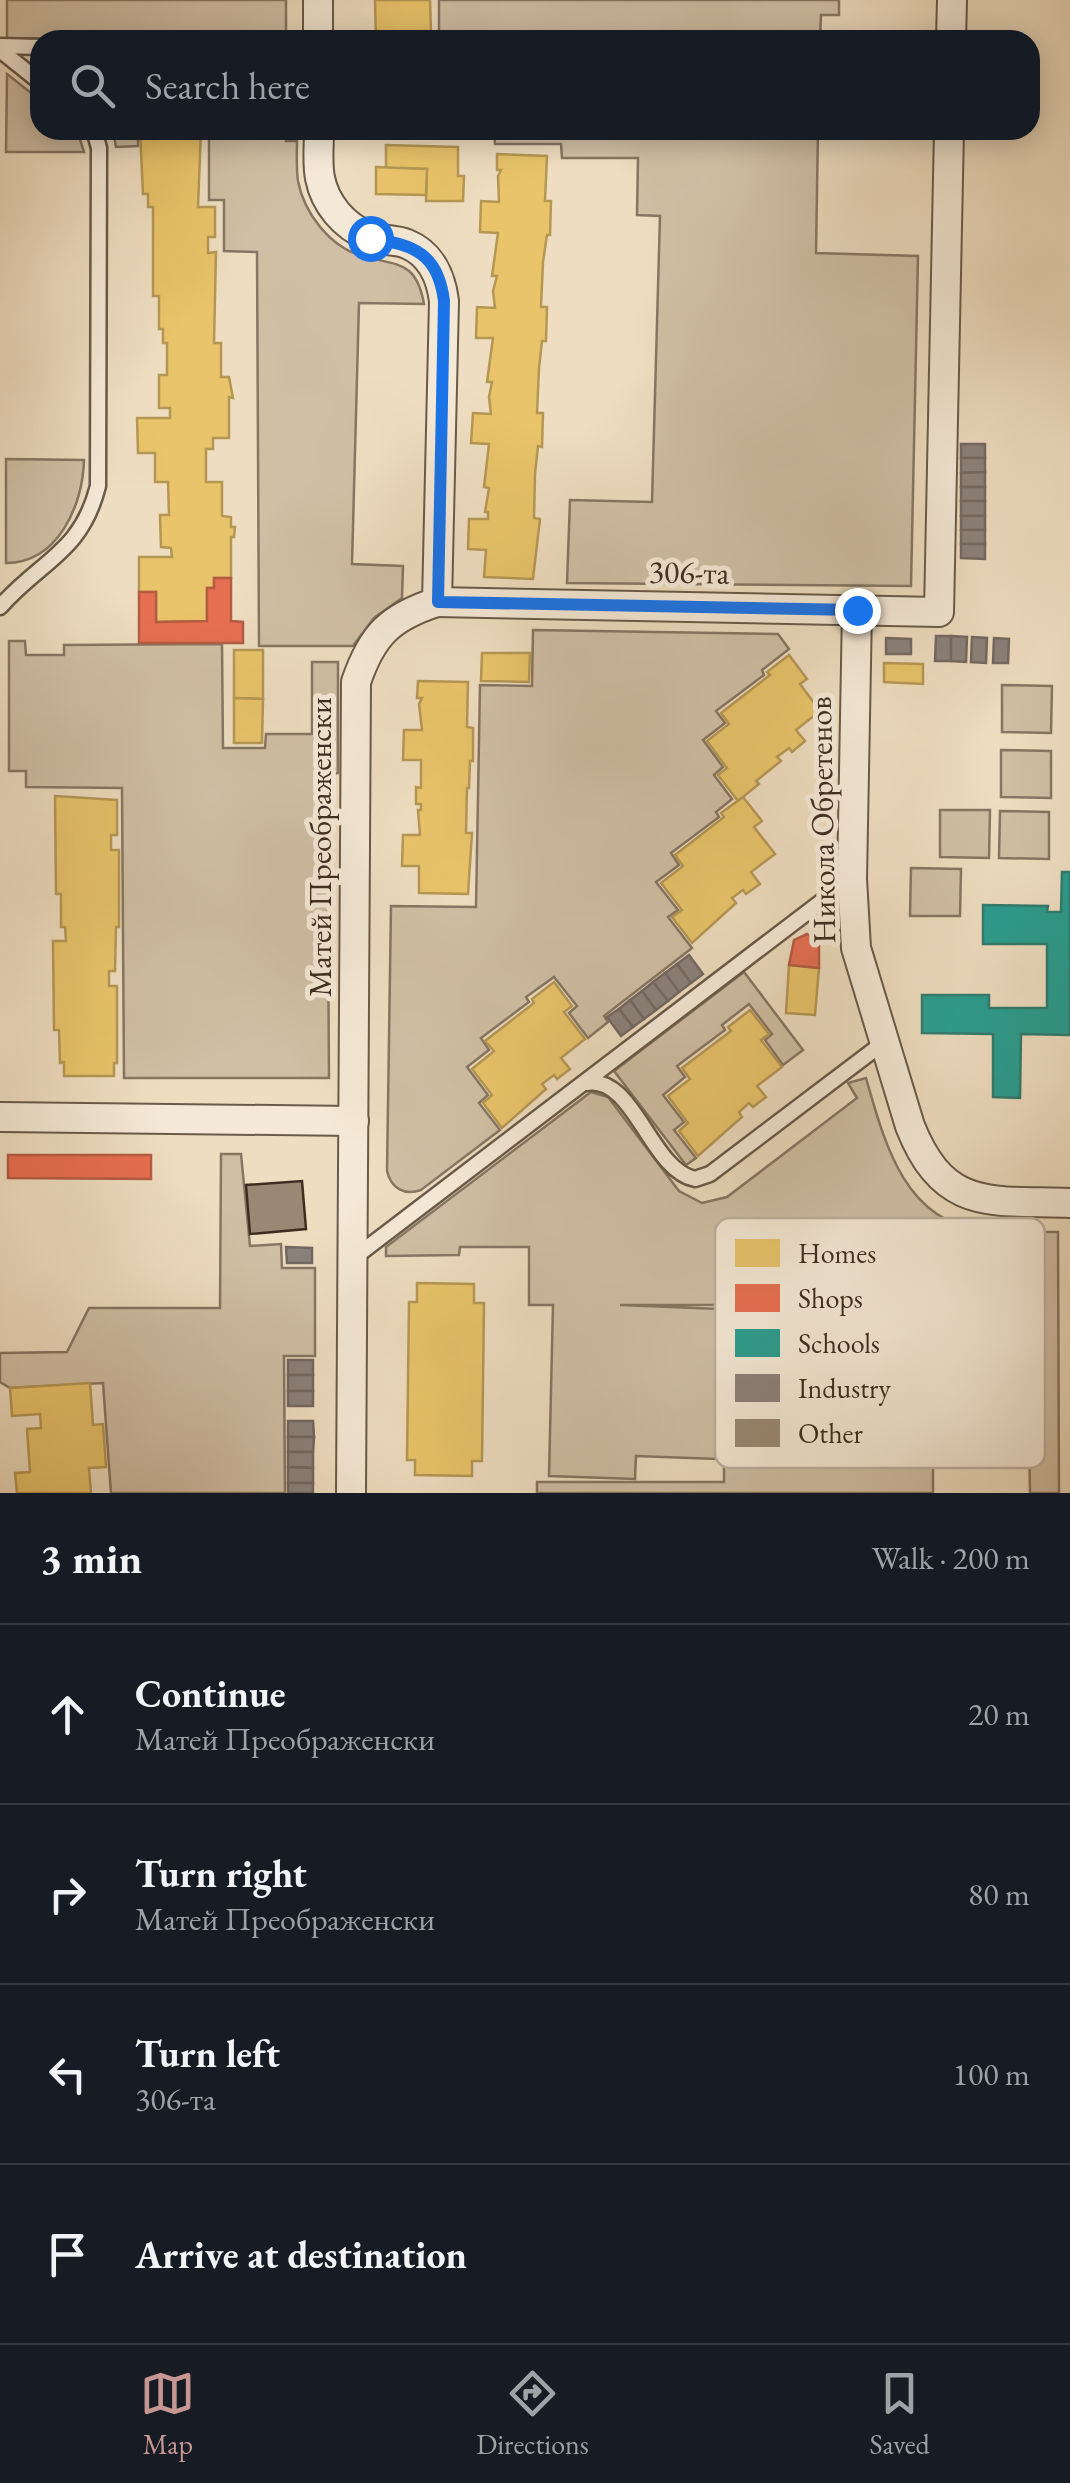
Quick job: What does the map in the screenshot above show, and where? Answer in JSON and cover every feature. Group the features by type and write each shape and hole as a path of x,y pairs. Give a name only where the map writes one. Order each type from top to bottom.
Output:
{"street":[{"path":"318,0 318,30"},
{"path":"952,0 952,30"},
{"path":"319,140 319,177 329,203 346,224 370,238 406,244 422,253 442,283 438,602"},
{"name":"306-та","path":"438,602 938,612 949,140"},
{"name":"Матей Преображенски","path":"351,1493 356,682 366,653 384,629 409,612 438,602"},
{"name":"Никола Обретенов","path":"857,610 852,879 856,948 922,1154 938,1175 958,1191 982,1200 1070,1203"},
{"path":"0,1117 354,1121"}],"lane":[{"path":"0,48 30,47"},
{"path":"0,48 30,74"},
{"path":"0,607 80,532 92,510 98,486 96,140"},
{"path":"352,1259 852,879"},
{"path":"581,1085 598,1081 608,1084 675,1170 688,1178 703,1178 884,1043"}],"shaded area":[{"path":"7,0 286,0 286,30 30,30 30,38 7,38"},
{"path":"439,0 839,0 839,15 821,15 820,30 439,30"},
{"path":"7,74 30,92 30,140 80,140 84,152 6,152"},
{"path":"115,140 138,140 138,146 116,147"},
{"path":"209,140 297,141 301,193 320,227 350,252 403,267 421,290 424,304 359,303 352,564 403,566 402,598 374,618 353,646 259,646 257,252 224,251 224,200 209,200"},
{"path":"495,140 818,140 816,253 918,256 911,586 567,583 570,500 652,502 660,216 637,215 638,158 562,158 561,144 495,144"},
{"path":"6,459 84,460 79,495 64,528 40,553 6,563"},
{"path":"533,630 778,634 789,649 762,670 764,675 716,711 725,723 703,740 723,767 714,775 732,799 716,812 719,817 671,853 679,865 656,882 678,910 668,917 692,948 604,1016 608,1022 588,1038 569,1013 577,1006 554,977 526,997 529,1002 481,1038 489,1050 467,1067 488,1095 479,1103 500,1130 421,1190 404,1191 392,1182 387,1171 391,906 476,907 480,685 532,686"},
{"path":"9,641 25,641 26,655 64,655 64,645 222,644 223,748 265,748 266,734 312,734 312,662 338,662 338,773 327,774 329,1078 124,1078 122,788 26,787 26,771 9,771"},
{"path":"1002,685 1052,686 1051,733 1002,732"},
{"path":"1001,750 1051,751 1051,798 1001,797"},
{"path":"940,810 990,810 989,858 940,857"},
{"path":"1000,811 1049,812 1049,859 999,858"},
{"path":"911,868 961,869 960,916 910,916"},
{"path":"744,972 803,1050 783,1065 765,1040 772,1034 749,1004 722,1025 725,1030 677,1066 685,1077 663,1095 684,1122 674,1130 696,1158 686,1165 614,1071"},
{"path":"866,1078 901,1174 915,1194 945,1218 715,1218 715,1305 620,1305 715,1309 715,1459 636,1456 635,1479 549,1476 553,1305 529,1305 529,1247 460,1247 459,1255 386,1256 386,1247 591,1092 608,1097 679,1191 702,1203 727,1197 857,1098 848,1083"},
{"path":"221,1154 241,1154 250,1246 281,1244 282,1268 315,1268 315,1356 284,1356 285,1493 111,1493 103,1383 10,1388 0,1382 0,1353 67,1352 89,1308 220,1308"},
{"path":"1045,1232 1058,1232 1059,1493 1030,1493 1030,1468 1045,1468"},
{"path":"724,1468 933,1468 933,1493 537,1493 537,1482 724,1482"}],"building: Homes":[{"path":"375,0 430,0 431,30 376,30"},
{"path":"140,140 201,140 198,207 215,207 215,237 208,237 208,253 216,252 214,343 221,343 221,377 229,377 233,398 229,397 229,438 213,438 213,449 206,449 206,482 222,482 222,516 231,517 231,527 235,527 231,537 231,578 214,578 214,588 207,588 207,621 156,622 156,592 139,592 139,557 172,557 171,548 161,547 160,515 169,515 168,482 155,482 155,453 138,453 137,418 170,418 170,408 159,408 159,375 167,375 167,343 163,343 163,329 159,329 159,296 153,296 153,207 148,207 148,194 143,194"},
{"path":"386,145 458,147 458,176 464,176 463,201 426,201 427,169 386,168"},
{"path":"497,154 547,156 545,201 551,201 550,235 543,262 541,307 547,307 546,341 542,341 539,368 537,413 543,413 542,447 538,446 534,518 540,519 533,579 484,577 486,550 468,549 469,519 488,519 485,512 489,488 484,487 489,444 471,443 473,413 491,414 492,382 487,382 493,338 476,338 477,307 495,308 493,291 497,276 492,276 498,233 480,232 481,201 499,202 501,170 497,170"},
{"path":"376,167 427,169 426,195 376,194"},
{"path":"234,650 263,650 263,699 234,698"},
{"path":"482,653 530,653 529,682 481,681"},
{"path":"789,655 807,679 800,684 820,711 796,730 805,741 792,752 789,748 777,757 781,761 738,801 718,775 727,768 707,741 729,724 721,713"},
{"path":"884,663 923,664 923,684 884,682"},
{"path":"418,681 468,682 467,727 473,728 473,761 467,788 466,833 472,833 468,894 419,893 419,866 402,866 403,835 420,835 421,804 416,804 416,787 421,788 421,760 403,760 404,730 422,730"},
{"path":"234,698 263,699 262,743 234,743"},
{"path":"55,796 117,800 117,835 111,835 111,850 119,850 119,927 115,971 109,971 109,986 117,986 114,1076 64,1076 64,1062 60,1063 59,1030 54,1030 53,941 66,941 65,927 61,927 61,894 56,894"},
{"path":"743,797 762,821 754,827 775,854 751,872 760,884 732,898 736,903 692,943 672,917 682,910 661,883 683,866 675,855"},
{"path":"789,965 819,968 815,1015 786,1013"},
{"path":"554,982 572,1006 564,1012 585,1039 561,1058 570,1069 542,1084 546,1089 502,1128 483,1103 492,1095 472,1069 494,1051 485,1041"},
{"path":"750,1010 769,1034 761,1040 782,1067 757,1086 766,1097 753,1107 749,1103 739,1112 742,1117 698,1156 679,1131 688,1123 668,1096 690,1079 682,1068 731,1031 728,1027"},
{"path":"417,1283 474,1284 474,1303 484,1303 482,1461 472,1461 472,1476 415,1475 415,1460 407,1460 409,1302 417,1302"},
{"path":"90,1383 93,1425 103,1424 106,1467 89,1468 91,1493 17,1493 15,1473 30,1472 27,1429 41,1428 40,1414 12,1416 10,1388"}],"building: Shops":[{"path":"214,578 231,578 231,621 243,622 243,643 139,643 139,592 156,592 156,622 207,621 207,588 214,588"},
{"path":"807,934 819,942 819,968 789,965 794,940"},
{"path":"8,1155 151,1155 151,1179 8,1178"}],"building: Schools":[{"path":"1062,872 1070,872 1070,1035 1021,1034 1020,1098 993,1097 993,1034 922,1033 922,995 989,995 989,1008 1047,1008 1047,944 983,944 983,905 1048,906 1047,912 1061,912"}],"building: Industry":[{"path":"961,444 985,444 985,458 961,458"},
{"path":"961,458 985,458 985,472 961,473"},
{"path":"985,472 985,487 961,487 961,473"},
{"path":"961,487 985,487 985,501 961,501"},
{"path":"961,501 985,501 985,516 961,516"},
{"path":"961,516 985,516 985,530 961,530"},
{"path":"961,530 985,530 985,544 961,544"},
{"path":"961,544 985,544 985,559 961,558"},
{"path":"936,636 951,636 951,661 935,661"},
{"path":"951,636 967,637 966,662 951,661"},
{"path":"972,637 987,638 986,663 971,662"},
{"path":"886,638 911,639 911,654 886,654"},
{"path":"994,638 1009,639 1008,663 993,663"},
{"path":"689,955 703,974 691,983 677,964"},
{"path":"677,964 691,983 679,992 665,973"},
{"path":"665,973 679,992 668,1001 653,982"},
{"path":"653,982 668,1001 656,1010 642,991"},
{"path":"642,991 656,1010 644,1019 630,1000"},
{"path":"630,1000 644,1019 633,1027 619,1009"},
{"path":"619,1009 633,1027 621,1036 607,1017"},
{"path":"286,1247 312,1248 312,1263 287,1263"},
{"path":"288,1360 313,1360 313,1375 288,1375"},
{"path":"288,1375 313,1375 313,1391 288,1391"},
{"path":"288,1391 313,1391 313,1406 288,1406"},
{"path":"288,1421 313,1421 314,1437 288,1437"},
{"path":"288,1437 314,1437 313,1452 288,1452"},
{"path":"288,1452 313,1452 313,1468 288,1467"},
{"path":"288,1467 313,1468 313,1483 288,1483"},
{"path":"288,1483 313,1483 313,1493 288,1493"}],"building: Other":[{"path":"302,1181 306,1229 250,1234 246,1185"}],"route":[{"path":"370,238 406,244 422,253 442,283 438,602 857,610"}]}
